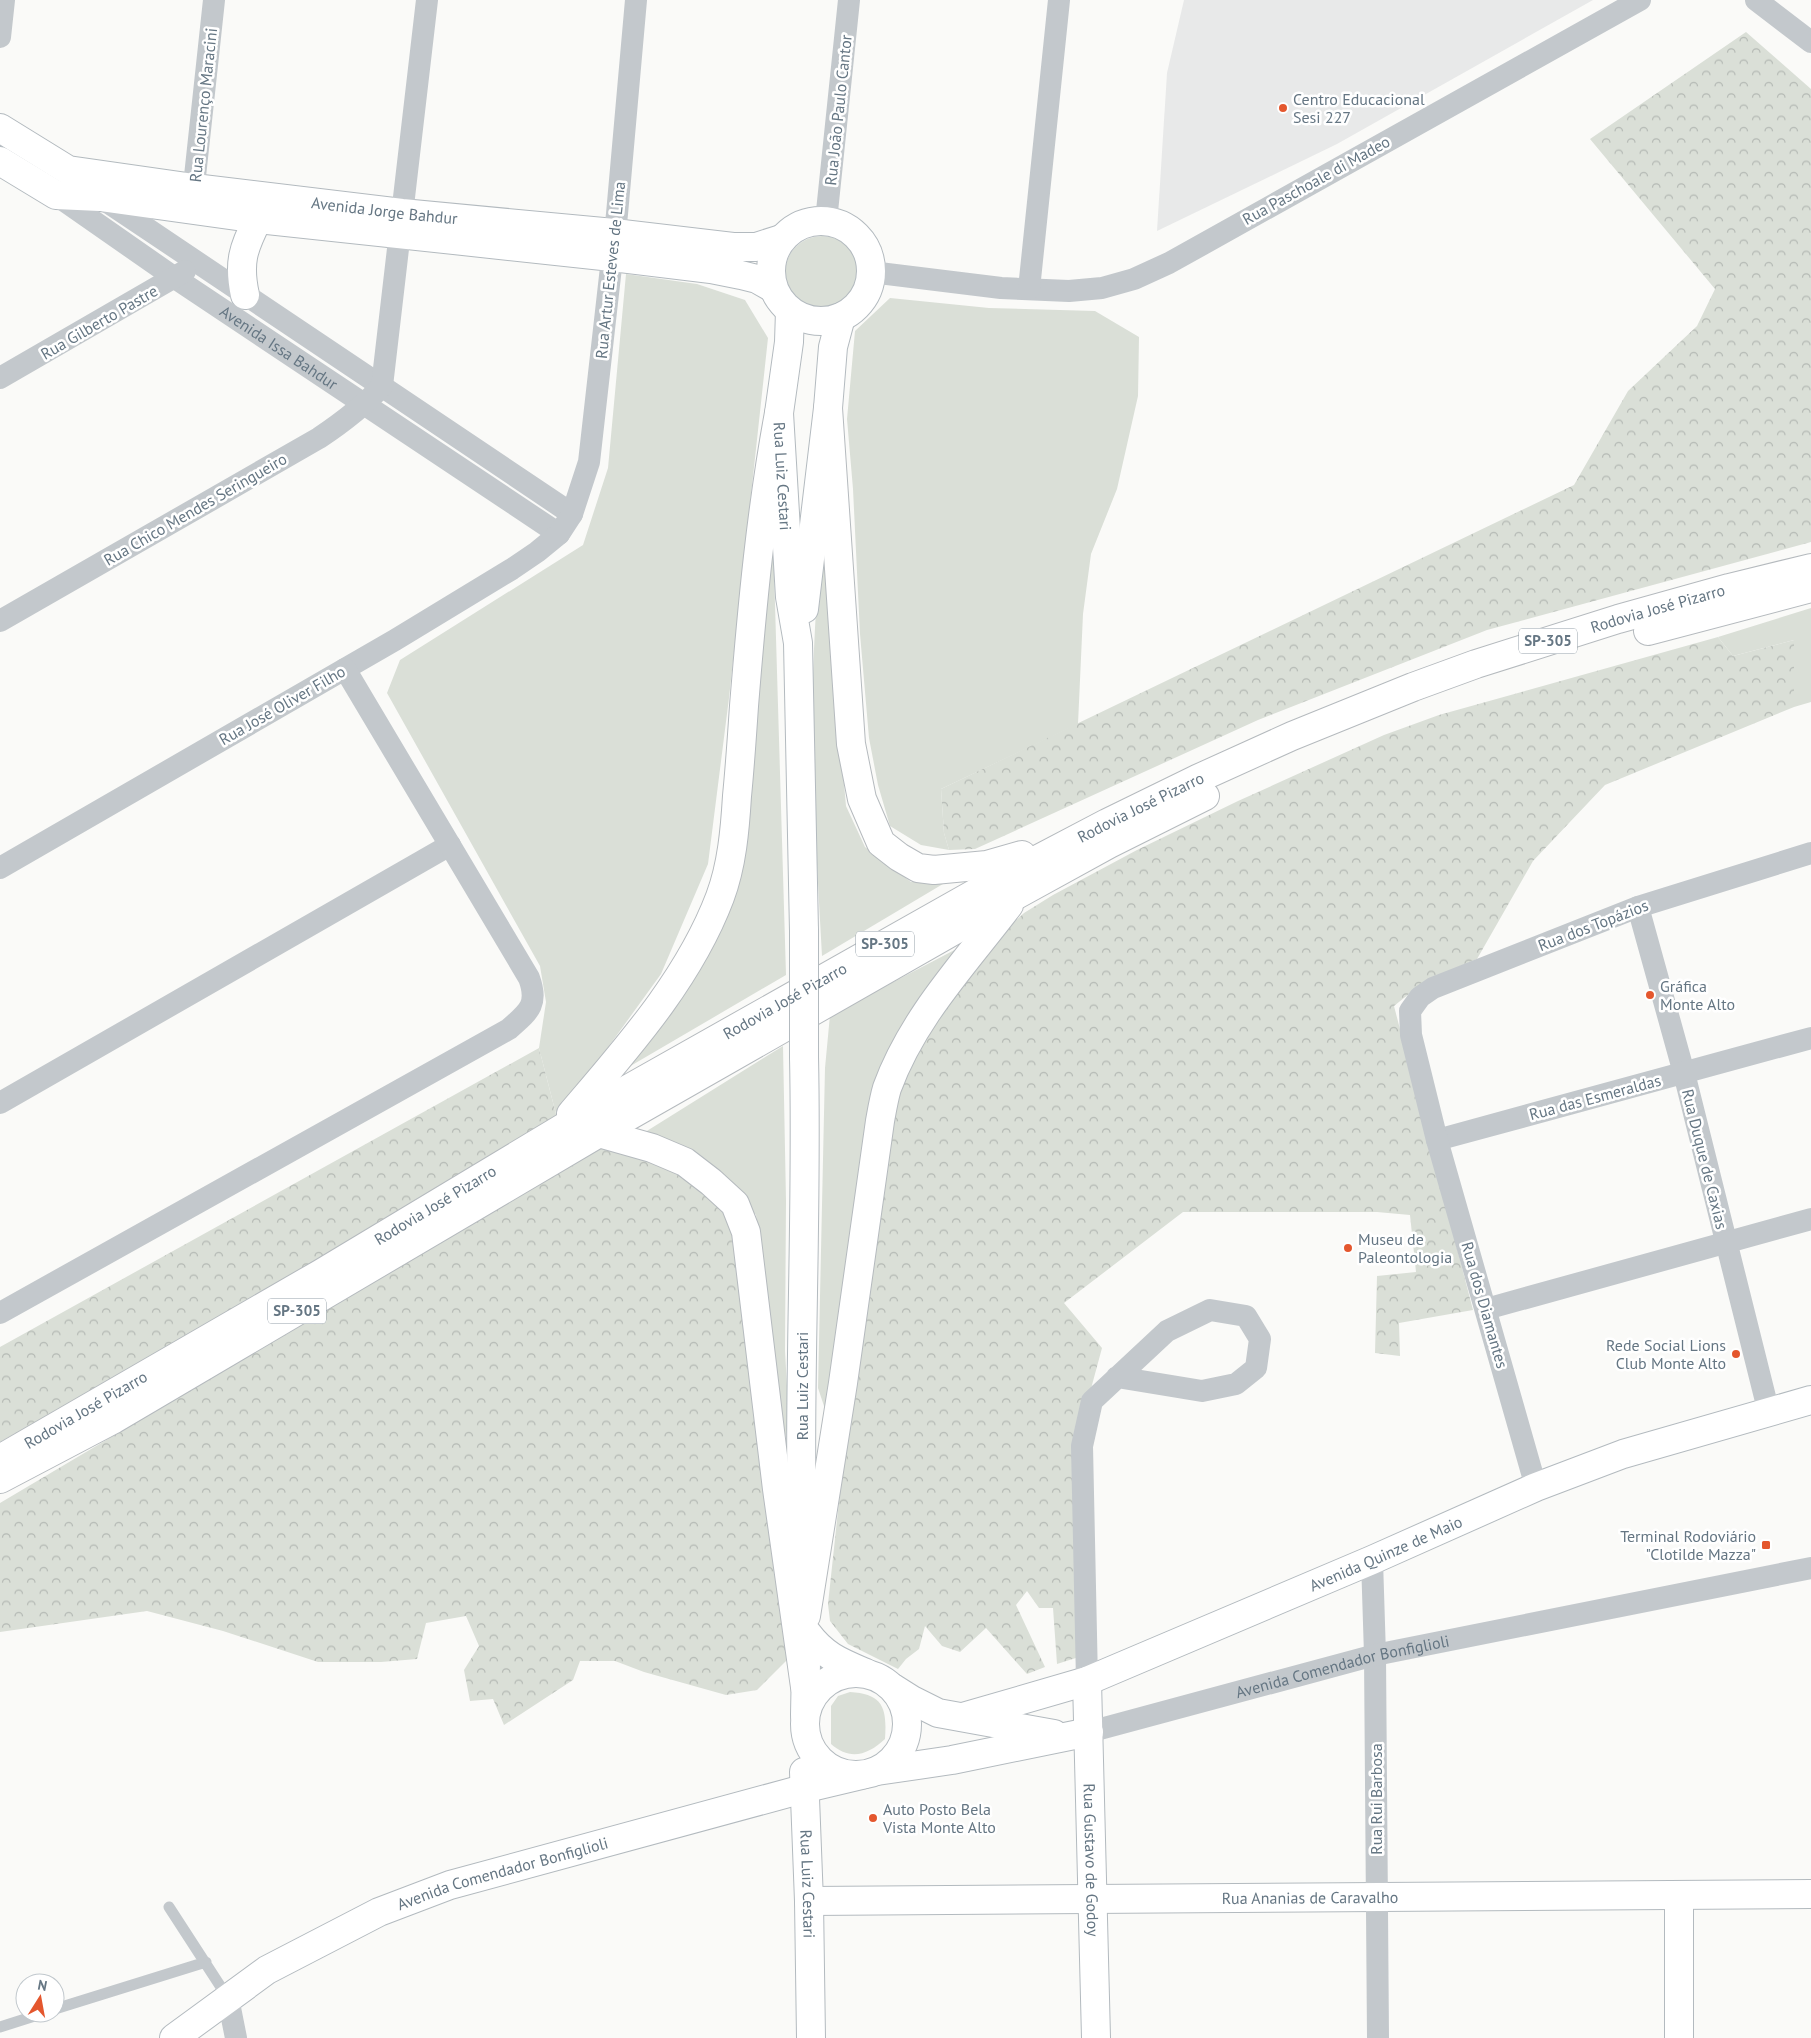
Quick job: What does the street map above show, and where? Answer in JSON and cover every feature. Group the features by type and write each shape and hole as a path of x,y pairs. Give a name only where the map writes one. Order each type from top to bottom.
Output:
{"street":[{"path":"0,37 4,0"},
{"name":"Rua Lourenço Maracini","path":"192,199 214,0"},
{"path":"382,386 427,0"},
{"name":"Rua Artur Esteves de Lima","path":"559,534 572,514 589,462 613,245 636,0"},
{"name":"Rua João Paulo Cantor","path":"826,221 850,0"},
{"path":"1029,289 1059,0"},
{"name":"Rua Paschoale di Madeo","path":"870,272 1001,288 1069,291 1102,288 1134,279 1169,262 1640,0"},
{"path":"1756,0 1811,42"},
{"name":"Avenida Jorge Bahdur","path":"0,128 68,170 192,199 258,219 401,223"},
{"name":"Avenida Issa Bahdur","path":"0,161 56,195 175,278 559,534"},
{"name":"Avenida Issa Bahdur","path":"68,170 100,197 196,263 572,514"},
{"name":"Avenida Jorge Bahdur","path":"56,195 192,199 613,245 733,247 756,246 781,239"},
{"path":"245,295 241,265 246,244 258,219"},
{"path":"826,221 840,224 852,231 862,241 868,253 870,282 864,297 854,308 841,317 815,320 801,317 790,311 780,300 773,288 770,271 773,254 781,239 794,228 809,222 826,221"},
{"name":"Avenida Jorge Bahdur","path":"613,245 757,279 773,288"},
{"name":"Rua Gilberto Pastre","path":"0,378 175,278 196,263"},
{"name":"Rua Luiz Cestari","path":"790,311 789,342 779,412 790,597 798,643 804,931 805,1123 801,1513 806,1624 803,1789 809,1901 811,2038"},
{"name":"Rua Luiz Cestari","path":"798,643 806,596 828,408 833,347 841,317"},
{"name":"Rua Chico Mendes Seringueiro","path":"0,621 319,438 366,404 382,386"},
{"path":"828,408 851,744 862,799 881,843 899,857 918,868 934,870 987,865 1065,845"},
{"path":"557,1130 665,999 708,927 721,894 732,850 753,594 768,474 779,412"},
{"name":"Rua José Oliver Filho","path":"0,868 345,669 512,569 559,534"},
{"name":"Rodovia José Pizarro","path":"6,1469 328,1269 557,1130 995,881 1197,779 1292,736 1476,664 1618,620 1730,588 1811,568"},
{"name":"Rodovia José Pizarro","path":"6,1469 114,1419 599,1134 1018,894 1109,844 1230,784 1295,754 1389,715 1580,650 1811,588"},
{"path":"0,1313 509,1029 528,1012 534,996 529,978 345,669"},
{"path":"0,1103 450,845"},
{"name":"Rua dos Topázios","path":"1411,1035 1410,1011 1420,996 1433,988 1638,907 1811,853"},
{"path":"1018,894 922,1017 909,1040 887,1089 880,1121 806,1624 818,1648 834,1659 879,1680 938,1713 1078,1735"},
{"name":"Rua Duque de Caxias","path":"1638,907 1684,1073 1770,1412"},
{"name":"Rua dos Diamantes","path":"1411,1035 1437,1140 1536,1488"},
{"name":"Rua das Esmeraldas","path":"1437,1140 1811,1038"},
{"path":"599,1134 652,1148 685,1162 735,1204 746,1232 778,1499 805,1687"},
{"path":"1486,1308 1811,1219"},
{"path":"1087,1681 1082,1446 1092,1401 1117,1377 1166,1331 1210,1310 1246,1316 1260,1339 1256,1368 1236,1384 1202,1391 1117,1377"},
{"name":"Avenida Quinze de Maio","path":"962,1717 1087,1681 1536,1488 1622,1454 1811,1400"},
{"name":"Rua Rui Barbosa","path":"1372,1560 1376,1655 1378,2038"},
{"name":"Avenida Comendador Bonfiglioli","path":"174,2038 267,1970 378,1912 450,1885 803,1789 870,1773 952,1760 1078,1735 1376,1655 1811,1568"},
{"path":"858,1673 879,1680 904,1705 908,1720 901,1750 891,1763 870,1773 846,1775 831,1769 818,1760 809,1746 805,1723 814,1695 818,1689 830,1680 843,1674 858,1673"},
{"name":"Rua Gustavo de Godoy","path":"1087,1681 1078,1735 1093,1899 1096,2038"},
{"name":"Rua Ananias de Caravalho","path":"809,1901 1811,1894"},
{"path":"1679,1895 1680,2038"},
{"path":"228,1998 236,2038"}],"lane":[{"path":"170,1908 228,1998"},
{"path":"65,2007 206,1962"},
{"path":"0,2027 15,2022"}],"shaded area":[{"name":"Centro Educacional Sesi 227","path":"1184,0 1593,0 1337,144 1157,231 1167,73"}],"green space":[{"path":"1746,32 1811,89 1811,542 1487,630 1258,720 975,849 949,850 944,833 941,789 1574,485 1628,391 1697,326 1715,289 1590,139"},
{"path":"822,236 836,239 848,247 856,259 859,273 856,287 848,299 836,307 822,310 808,307 796,299 788,287 785,273 788,259 796,247 808,239"},
{"path":"626,274 697,284 745,300 768,338 729,698 708,864 661,974 557,1118 539,1048 546,1002 540,966 387,693 400,660 583,545 608,468"},
{"path":"890,298 989,308 1095,311 1139,337 1138,396 1117,489 1091,554 1083,614 1078,724 941,789 944,833 949,850 921,845 890,826 878,785 869,738 860,634 853,489 847,419 855,331"},
{"path":"772,503 786,975 627,1068 729,905"},
{"path":"823,544 846,806 865,847 911,882 953,878 822,956 814,792 813,669 818,586"},
{"path":"1811,608 1811,702 1794,707 1794,640 1733,656 1718,637"},
{"path":"1718,637 1733,656 1794,640 1794,707 1605,785 1533,861 1477,959 1425,981 1394,1006 1473,1310 1399,1323 1400,1356 1375,1353 1377,1276 1416,1272 1410,1215 1377,1212 1183,1212 1064,1303 1102,1348 1072,1459 1079,1657 1057,1664 1053,1608 1039,1608 1027,1591 1016,1605 1045,1667 1027,1674 986,1628 960,1652 942,1646 925,1626 919,1649 906,1659 898,1669 848,1644 830,1621 828,1604 850,1399 890,1119 908,1061 987,947 1024,913 1053,895 1137,850 1238,801 1384,735 1439,715"},
{"path":"966,944 827,1415 818,1388 825,1068 830,1015"},
{"path":"783,1046 786,1201 785,1351 789,1421 783,1446 756,1215 716,1169 642,1134"},
{"path":"539,1048 557,1118 116,1378 0,1442 0,1347"},
{"path":"602,1146 654,1161 685,1176 713,1197 726,1210 739,1238 788,1659 757,1690 726,1695 644,1672 615,1661 580,1661 573,1680 504,1725 493,1699 470,1701 464,1670 479,1646 466,1616 426,1623 417,1659 381,1662 318,1662 223,1631 147,1611 0,1632 0,1503"},
{"path":"850,1692 870,1696 877,1700 884,1711 885,1739 879,1745 859,1754 845,1753 831,1744 831,1706 838,1696"}],"place":[{"name":"Centro Educacional Sesi 227","path":"1283,108"},
{"name":"Gráfica Monte Alto","path":"1650,995"},
{"name":"Museu de Paleontologia","path":"1348,1248"},
{"name":"Rede Social Lions Club Monte Alto","path":"1736,1354"},
{"name":"Terminal Rodoviário \"Clotilde Mazza\"","path":"1766,1545"},
{"name":"Auto Posto Bela Vista Monte Alto","path":"873,1818"}]}
